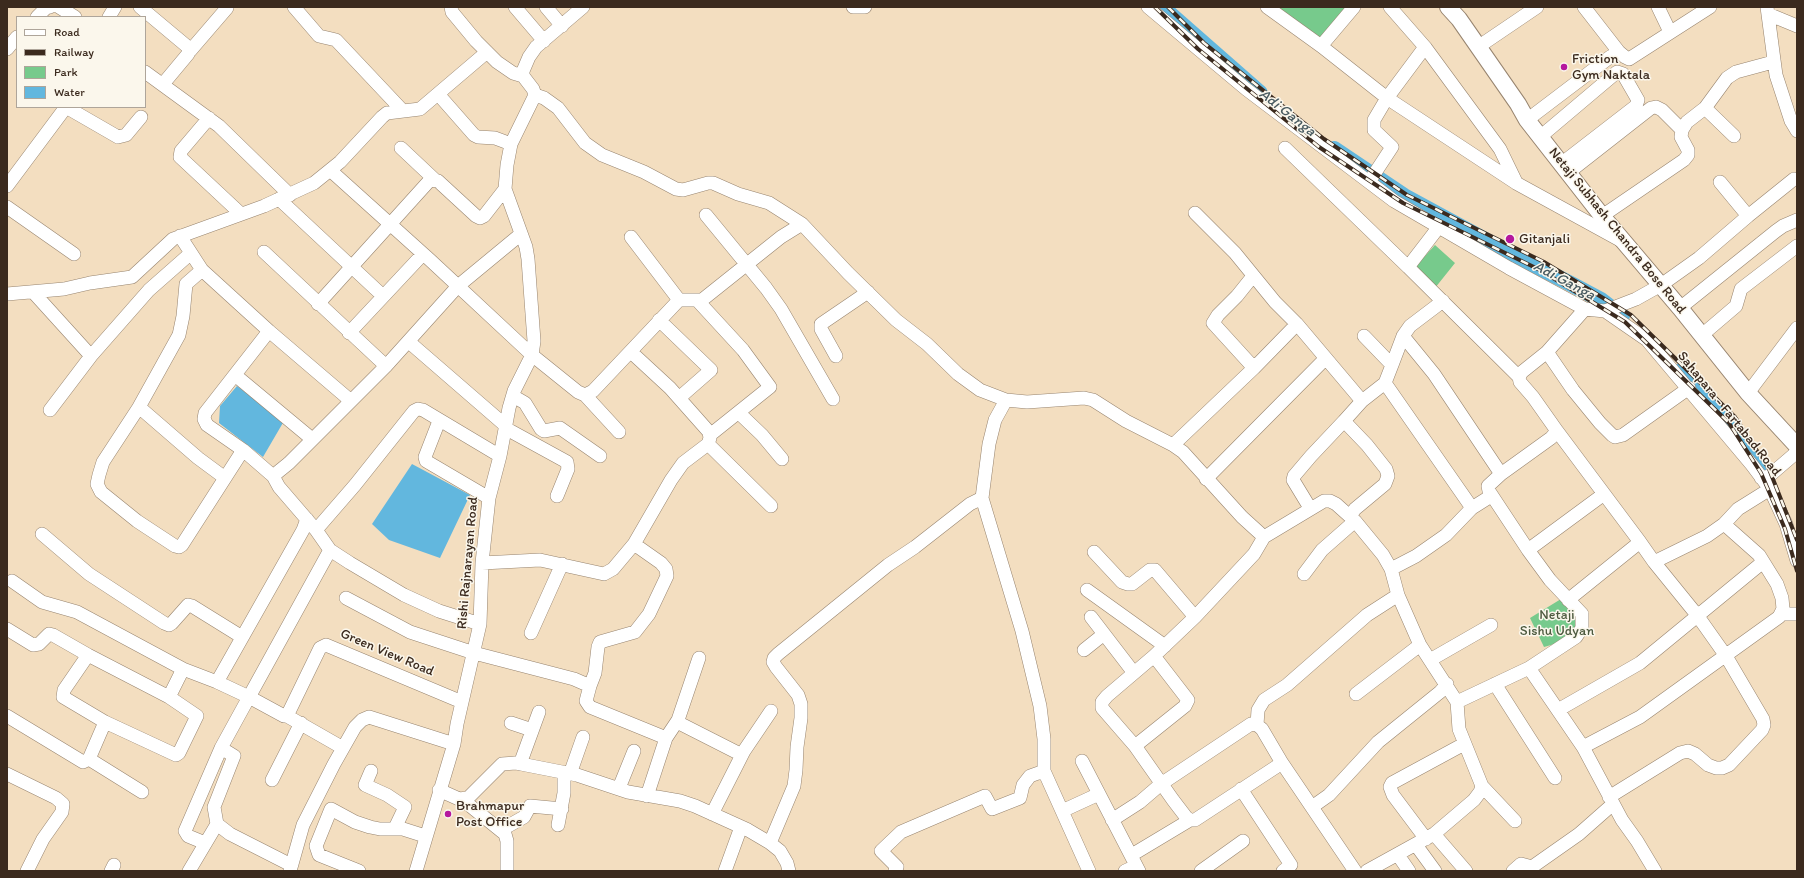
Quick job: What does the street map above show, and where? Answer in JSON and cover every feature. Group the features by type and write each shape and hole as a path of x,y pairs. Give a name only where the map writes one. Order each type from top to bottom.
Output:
{"main road":[{"name":"Netaji Subhash Chandra Bose Road","path":"1453,9 1478,48 1518,104 1527,120 1602,216 1680,308 1748,393 1797,446"}],"street":[{"path":"38,16 50,7"},
{"path":"60,7 74,16"},
{"path":"110,16 116,7"},
{"path":"140,7 190,48 190,51"},
{"path":"294,7 319,36 336,40 402,110"},
{"path":"451,7 452,12 487,52 506,70 523,76 533,89 535,95 544,98 558,108 585,143 602,155 644,172 676,189 683,190 713,183 738,194 769,203 802,224 896,320 927,344 970,383 980,390 1006,400 1042,402 1084,398 1093,400 1126,421 1173,445 1183,452 1242,517 1264,537"},
{"path":"515,7 544,41"},
{"path":"546,7 562,26"},
{"path":"523,76 529,57 544,41 583,7"},
{"path":"853,7 865,7"},
{"name":"Sahapara - Fartabad Road","path":"1148,7 1246,89 1372,178 1438,228 1509,268 1586,308 1608,310 1647,340 1689,388 1770,489 1786,524 1797,561"},
{"path":"1267,7 1321,46 1387,98 1516,182 1624,242"},
{"path":"1390,7 1425,47 1500,149 1516,182"},
{"path":"1478,48 1537,7"},
{"path":"1584,7 1619,52 1624,57 1629,58 1710,7"},
{"path":"1658,7 1670,32"},
{"path":"163,84 227,8"},
{"path":"1321,46 1352,8"},
{"path":"1767,10 1797,26"},
{"path":"1767,10 1773,62 1790,121 1797,131"},
{"path":"7,49 16,38"},
{"path":"1372,178 1392,147 1374,130 1373,125 1387,98 1425,47"},
{"path":"7,294 64,289 90,283 132,277 160,250 180,236 284,197 314,183 340,162 376,122 387,113 420,109 487,52"},
{"path":"1527,120 1619,52"},
{"path":"1602,216 1684,160 1688,155 1688,150 1681,137 1682,130 1687,122 1705,108 1727,78 1736,72 1773,62"},
{"path":"1602,64 1612,77"},
{"path":"1540,137 1617,72 1623,74 1638,103 1565,168"},
{"path":"146,73 209,118 259,164 284,197 353,267 384,296"},
{"path":"1574,85 1585,99"},
{"path":"438,94 474,135 478,137 495,138 511,144"},
{"name":"Rishi Rajnarayan Road","path":"416,871 425,836 454,744 456,724 480,624 482,563 489,498 513,396 532,354 534,341 528,259 505,189 506,164 511,144 535,95"},
{"path":"1565,168 1651,108 1656,107 1662,110 1682,130"},
{"path":"7,186 65,108"},
{"path":"68,108 118,136 126,134 141,117"},
{"path":"1705,108 1734,136"},
{"path":"209,118 181,151 180,157 241,214"},
{"path":"401,148 434,179 480,218 484,216 505,189"},
{"path":"1285,148 1519,377 1520,382 1533,397 1654,562 1697,615 1726,656 1763,719 1764,725 1762,730 1729,765 1722,768 1716,768 1708,765 1695,754 1688,751 1680,754 1611,800 1579,834 1532,867 1521,864 1513,871"},
{"path":"330,170 424,254 532,354 578,392 585,395 619,432"},
{"path":"318,304 353,267 389,224 430,180 434,179"},
{"path":"1608,310 1636,299 1661,285 1699,258 1794,179"},
{"path":"1720,182 1748,216"},
{"path":"7,207 74,254"},
{"path":"1195,213 1235,253 1275,302 1297,324 1362,401"},
{"path":"706,215 781,308 833,399"},
{"path":"1680,308 1776,231 1797,220"},
{"path":"585,395 593,391 608,373 631,352 679,300 702,300 781,237 802,224"},
{"path":"1408,267 1438,228"},
{"path":"273,476 289,463 386,366 458,286 521,234"},
{"path":"180,236 202,270 269,331 351,401"},
{"path":"631,238 679,300"},
{"path":"1702,335 1736,306 1741,289 1797,246"},
{"path":"264,252 386,366"},
{"path":"50,410 91,356 149,290 191,253"},
{"path":"349,332 424,254"},
{"path":"202,270 186,284 184,316 179,336 139,407 103,462 98,475 97,484 101,492 137,520 175,546 179,547 243,450"},
{"path":"1253,276 1237,296 1218,315 1213,323 1254,368"},
{"path":"33,292 91,356"},
{"path":"836,356 821,329 821,324 868,292"},
{"path":"482,563 540,560 562,564 592,573 604,574 613,569 634,544 671,480 684,463 709,439 770,387 742,350 697,300"},
{"path":"1310,508 1293,480 1294,476 1362,401 1386,383 1403,336 1410,326 1443,301"},
{"path":"1519,377 1522,372 1548,352 1586,308"},
{"path":"659,320 711,370 679,398"},
{"path":"1173,445 1254,368 1297,324"},
{"path":"1748,393 1797,328"},
{"path":"269,331 205,413 204,419 207,425 243,450 273,476 279,487 316,530 330,550 404,595 439,611 480,624"},
{"path":"1364,336 1392,365"},
{"path":"1403,336 1434,374 1501,474"},
{"path":"409,342 506,427 567,462 568,469 557,496"},
{"path":"631,352 679,398 710,432 709,439"},
{"path":"1548,352 1573,390 1600,423 1612,435 1615,436 1623,436 1689,388"},
{"path":"1206,479 1325,359"},
{"path":"235,375 312,439"},
{"path":"1386,383 1472,508"},
{"path":"513,396 525,403 541,429 547,431 556,427 560,428 600,456"},
{"path":"1006,400 996,420 989,444 982,498 1022,632 1040,706 1044,739 1044,771 1089,871"},
{"path":"139,407 198,458 225,478"},
{"path":"316,530 356,485 414,411 418,409 423,410 439,421 500,456"},
{"path":"739,413 762,435 782,459"},
{"path":"439,421 425,457 426,460 489,498"},
{"path":"1304,574 1322,550 1352,518 1355,509 1385,484 1388,476 1386,469 1367,445 1344,421"},
{"path":"1457,702 1530,668 1576,637 1582,628 1582,614 1550,580 1491,496 1488,486 1501,474 1551,438 1557,431"},
{"path":"709,439 771,506"},
{"path":"1761,478 1769,476 1797,452"},
{"path":"1654,562 1707,536 1724,524 1738,510 1770,489"},
{"path":"1528,550 1604,494"},
{"path":"1391,569 1416,556 1446,535 1472,508 1491,496"},
{"path":"770,843 794,786 801,718 801,704 798,695 776,667 774,658 888,565 915,547 970,504 982,498"},
{"path":"1190,820 1186,817 1161,784 1135,746 1102,708 1102,702 1106,696 1154,656 1195,617 1254,554 1264,537 1310,508 1324,501 1330,501 1336,504 1352,518 1376,546 1391,569 1398,595 1420,645 1447,684 1457,702 1459,729 1482,786 1515,820"},
{"path":"217,682 303,530 306,519"},
{"path":"1583,747 1640,718 1780,617 1782,598 1777,584 1759,555 1724,524"},
{"path":"42,534 89,574 164,623 172,623 188,605 242,637"},
{"path":"1568,600 1640,542"},
{"path":"634,544 662,564 666,569 667,576 649,614 635,632 600,642 598,646 595,673 586,701 590,707 666,738"},
{"path":"206,843 188,836 185,831 221,748 330,550"},
{"path":"1094,552 1122,582 1128,584 1132,584 1150,570 1154,570 1195,617"},
{"path":"1558,710 1640,663 1763,562"},
{"path":"532,633 562,564"},
{"path":"12,581 42,602 77,612 183,669 217,682 301,723 343,748"},
{"path":"1087,590 1165,646"},
{"path":"1257,724 1258,710 1264,700 1287,685 1361,620 1398,595"},
{"path":"346,598 410,632 474,653 574,679 590,686"},
{"path":"1781,614 1797,614"},
{"path":"1091,617 1134,673"},
{"path":"1430,660 1491,624"},
{"path":"7,629 33,645 39,644 49,634 53,635 169,697 196,714 197,716 179,753 176,755 105,722 63,697 64,690 88,655"},
{"path":"1084,650 1104,634"},
{"name":"Green View Road","path":"287,716 320,648 326,645 462,702"},
{"path":"1356,694 1420,645"},
{"path":"1135,746 1185,706 1188,700 1154,656"},
{"path":"647,796 666,738 677,722 699,658"},
{"path":"1530,668 1583,747 1611,800 1655,871"},
{"path":"169,697 183,669"},
{"path":"1312,807 1329,795 1378,742 1440,692 1447,684"},
{"path":"1495,684 1555,778"},
{"path":"520,764 539,712"},
{"path":"712,814 742,755 771,712"},
{"path":"7,716 83,762 89,759 105,722"},
{"path":"216,824 230,834 291,868 302,825 343,748 355,727 362,720 368,717 454,744"},
{"path":"677,722 742,755"},
{"path":"272,780 301,723"},
{"path":"511,723 532,730"},
{"path":"1112,820 1140,802 1161,784 1251,724 1257,724 1262,729 1282,763 1355,871"},
{"path":"558,825 562,809 567,773 583,737"},
{"path":"1464,744 1392,783 1390,787 1393,795 1425,840 1466,871"},
{"path":"189,871 216,824 214,807 234,756 221,748"},
{"path":"619,788 634,751"},
{"path":"89,759 142,792"},
{"path":"1082,760 1134,865 1190,820 1194,820 1282,763"},
{"path":"463,800 468,798 502,764 520,764 567,773 647,796 680,801 712,814 741,827 770,843 780,851 787,863 789,871"},
{"path":"371,771 365,785 387,795 405,807 395,828"},
{"path":"895,871 897,867 881,851 901,832 985,796 992,809 1020,798 1023,785 1030,776 1044,771"},
{"path":"7,774 56,798 63,804 62,812 43,839 27,871"},
{"path":"1367,871 1425,840 1474,800 1480,792 1482,786"},
{"path":"1241,789 1290,869"},
{"path":"439,790 463,800 505,834 507,841 507,871"},
{"path":"1062,812 1099,794"},
{"path":"501,830 524,817 530,806 562,809"},
{"path":"359,871 319,855 316,846 331,809 355,822 370,827 380,829 395,828 425,836"},
{"path":"725,871 741,827"},
{"path":"1425,840 1435,871"},
{"path":"1202,871 1243,841"},
{"path":"1398,855 1409,871"}],"green space":[{"path":"1273,7 1347,7 1321,44"},
{"path":"1435,245 1455,263 1435,288 1414,268"},
{"name":"Netaji Sishu Udyan","path":"1561,599 1575,606 1582,628 1565,641 1544,647 1530,618"}],"water":[{"path":"237,386 284,421 263,457 219,423 220,406"},
{"path":"412,464 470,495 440,558 389,540 372,524"}],"waterway":[{"name":"Adi Ganga","path":"1162,7 1260,93"},
{"name":"Adi Ganga","path":"1334,149 1404,196 1601,300 1622,316"},
{"name":"Adi Ganga","path":"1681,371 1730,426 1762,469"}],"railway":[{"path":"1155,7 1198,49 1319,147 1403,203 1540,270 1625,322 1729,423 1761,473 1785,529 1797,571"},
{"path":"1168,7 1204,43 1324,139 1407,195 1544,262 1631,315 1735,417 1769,469 1797,540"}],"place":[{"name":"Friction Gym Naktala","path":"1564,67"},
{"name":"Gitanjali","path":"1510,239"},
{"name":"Brahmapur Post Office","path":"448,814"}]}
